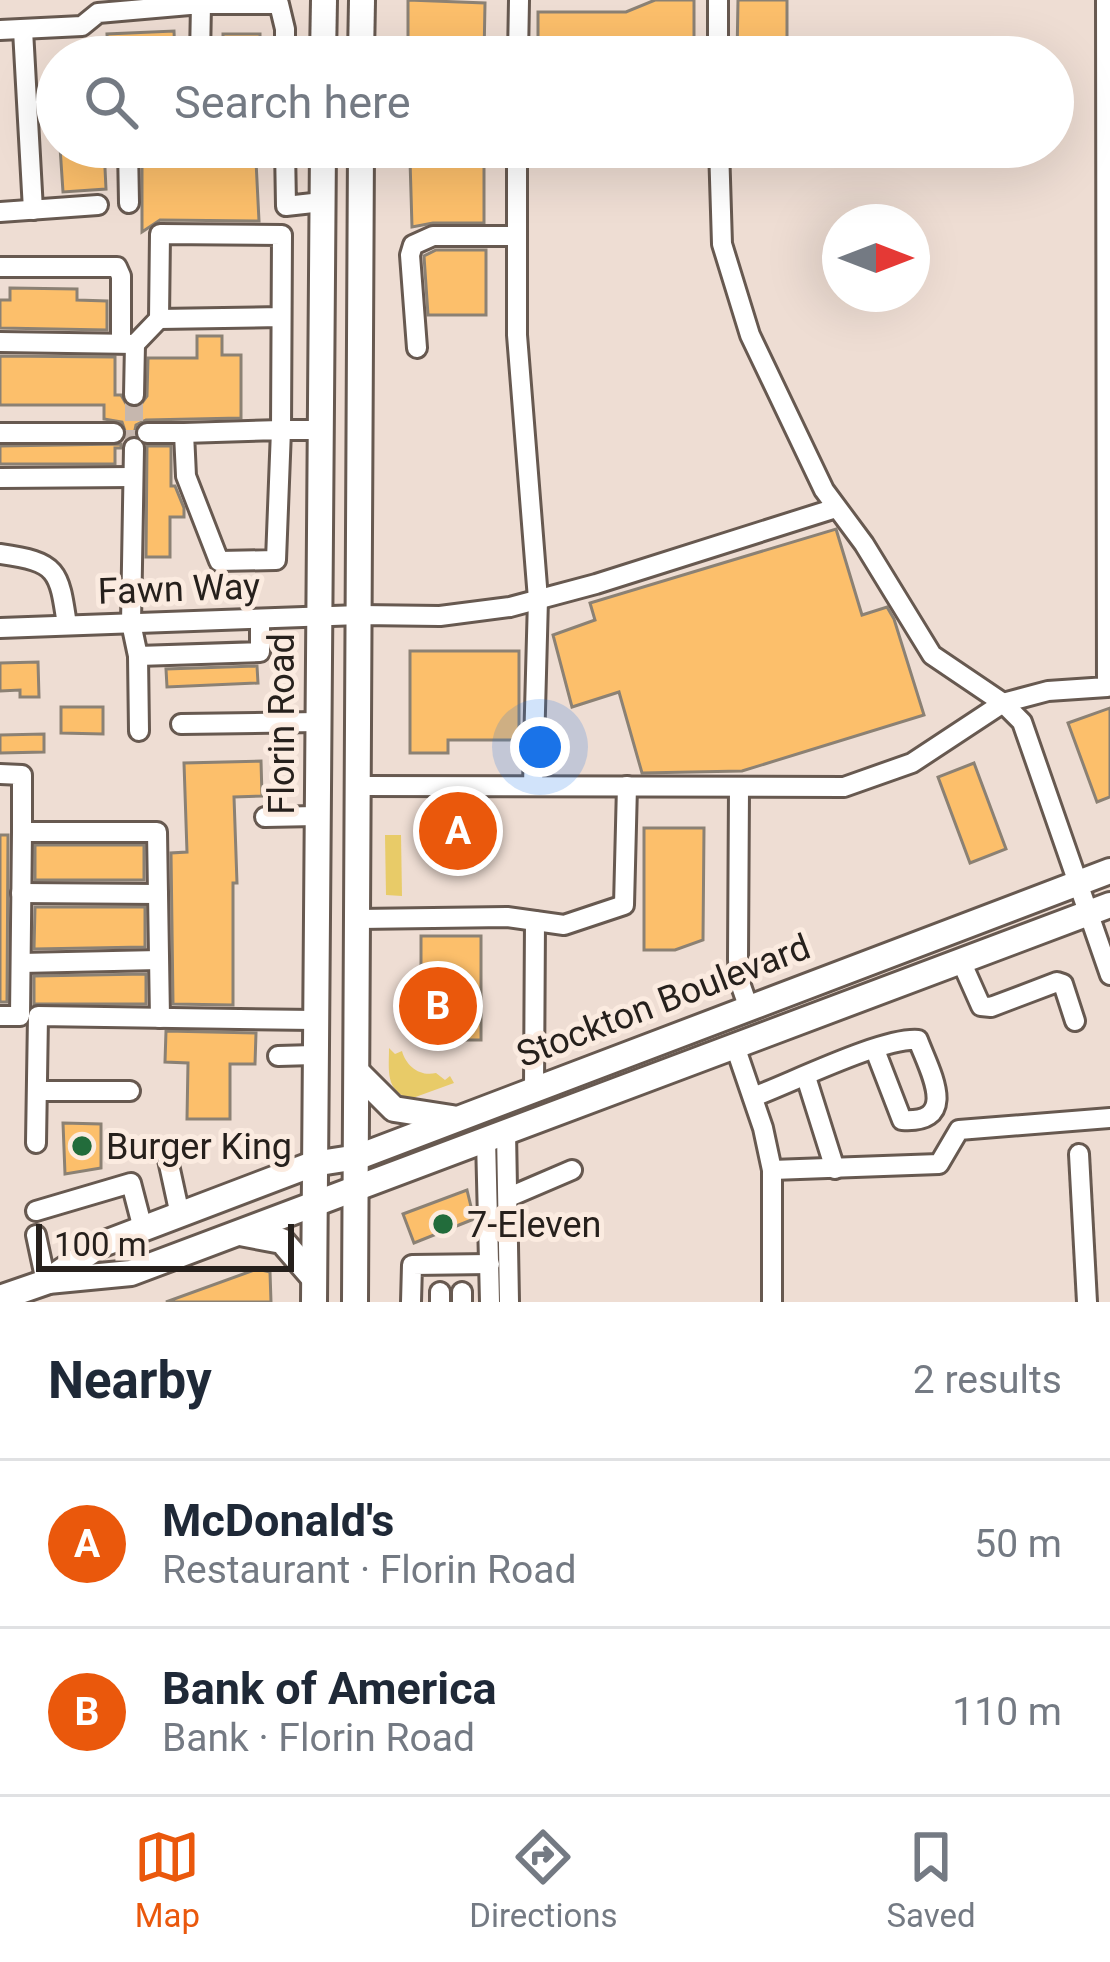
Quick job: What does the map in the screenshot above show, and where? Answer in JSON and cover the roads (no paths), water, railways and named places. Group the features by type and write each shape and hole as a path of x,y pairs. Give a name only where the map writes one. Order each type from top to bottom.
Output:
{"main road":[{"path":"323,36 324,0"},
{"path":"362,0 362,36"},
{"name":"Florin Road","path":"314,1290 323,168"},
{"path":"355,1302 361,168"},
{"name":"Stockton Boulevard","path":"46,1282 100,1245 143,1228 313,1165 358,1157 1110,871"},
{"name":"Stockton Boulevard","path":"0,1298 46,1282 131,1274 1100,909"},
{"path":"359,1074 394,1109 455,1119"},
{"path":"238,1233 282,1241 314,1290"}],"street":[{"path":"518,36 519,0"},
{"path":"718,0 718,36"},
{"path":"359,786 844,787 912,763 1004,703 1048,691 1107,687 1106,0"},
{"path":"203,36 208,2"},
{"path":"0,30 82,26 98,13 208,2 279,4 283,36"},
{"path":"23,30 33,209"},
{"path":"128,168 129,203"},
{"path":"285,168 286,206 322,202"},
{"path":"518,168 517,335 538,599 533,785"},
{"path":"720,168 722,244 750,335 799,442 932,655 1004,703 1022,722 1078,883 1100,909 1109,972"},
{"path":"0,212 98,205"},
{"path":"159,320 160,234 282,235 276,560 219,561 186,476 184,433"},
{"path":"417,348 413,245 433,236 517,236"},
{"path":"0,266 117,267 134,394"},
{"path":"0,341 128,343 159,320 281,317"},
{"path":"139,731 138,656 131,623 133,477 140,441 184,433 321,430"},
{"path":"0,433 114,433"},
{"path":"0,478 133,477"},
{"name":"Fawn Way","path":"0,628 440,616 538,599 836,508"},
{"path":"0,554 36,559 51,568 61,580 67,625"},
{"path":"138,656 260,652 260,619"},
{"path":"181,724 317,722"},
{"path":"0,775 22,775 20,1016 0,1016"},
{"path":"359,919 507,917 564,925 624,904 627,786"},
{"path":"739,788 738,958 748,1006"},
{"path":"265,817 316,817"},
{"path":"22,832 157,832 160,1018"},
{"path":"21,892 158,894"},
{"path":"534,1088 535,921"},
{"path":"21,963 159,960"},
{"path":"961,961 981,1006 991,1007 1058,982 1064,984 1075,1021"},
{"path":"36,1143 38,1016 314,1020"},
{"path":"754,1097 874,1050 905,1039 918,1040 938,1093 930,1114 902,1120 874,1050"},
{"path":"735,1046 754,1097 772,1170 772,1302"},
{"path":"278,1057 314,1055"},
{"path":"806,1077 836,1169"},
{"path":"37,1091 130,1091"},
{"path":"772,1170 939,1164 958,1130 1110,1118"},
{"path":"496,1136 508,1197 508,1302"},
{"path":"490,1302 496,1136"},
{"path":"1079,1154 1087,1294 1110,1286"},
{"path":"168,1160 180,1215"},
{"path":"508,1197 572,1170"},
{"path":"35,1211 131,1183 143,1228"},
{"path":"35,1235 46,1282"},
{"path":"411,1302 412,1265 440,1284 462,1284 490,1264"}],"tunnel":[{"path":"134,395 134,448"}],"place":[{"name":"McDonald's","path":"458,831"},
{"name":"Bank of America","path":"438,1006"},
{"name":"Burger King","path":"82,1146"},
{"name":"7-Eleven","path":"443,1224"}]}
